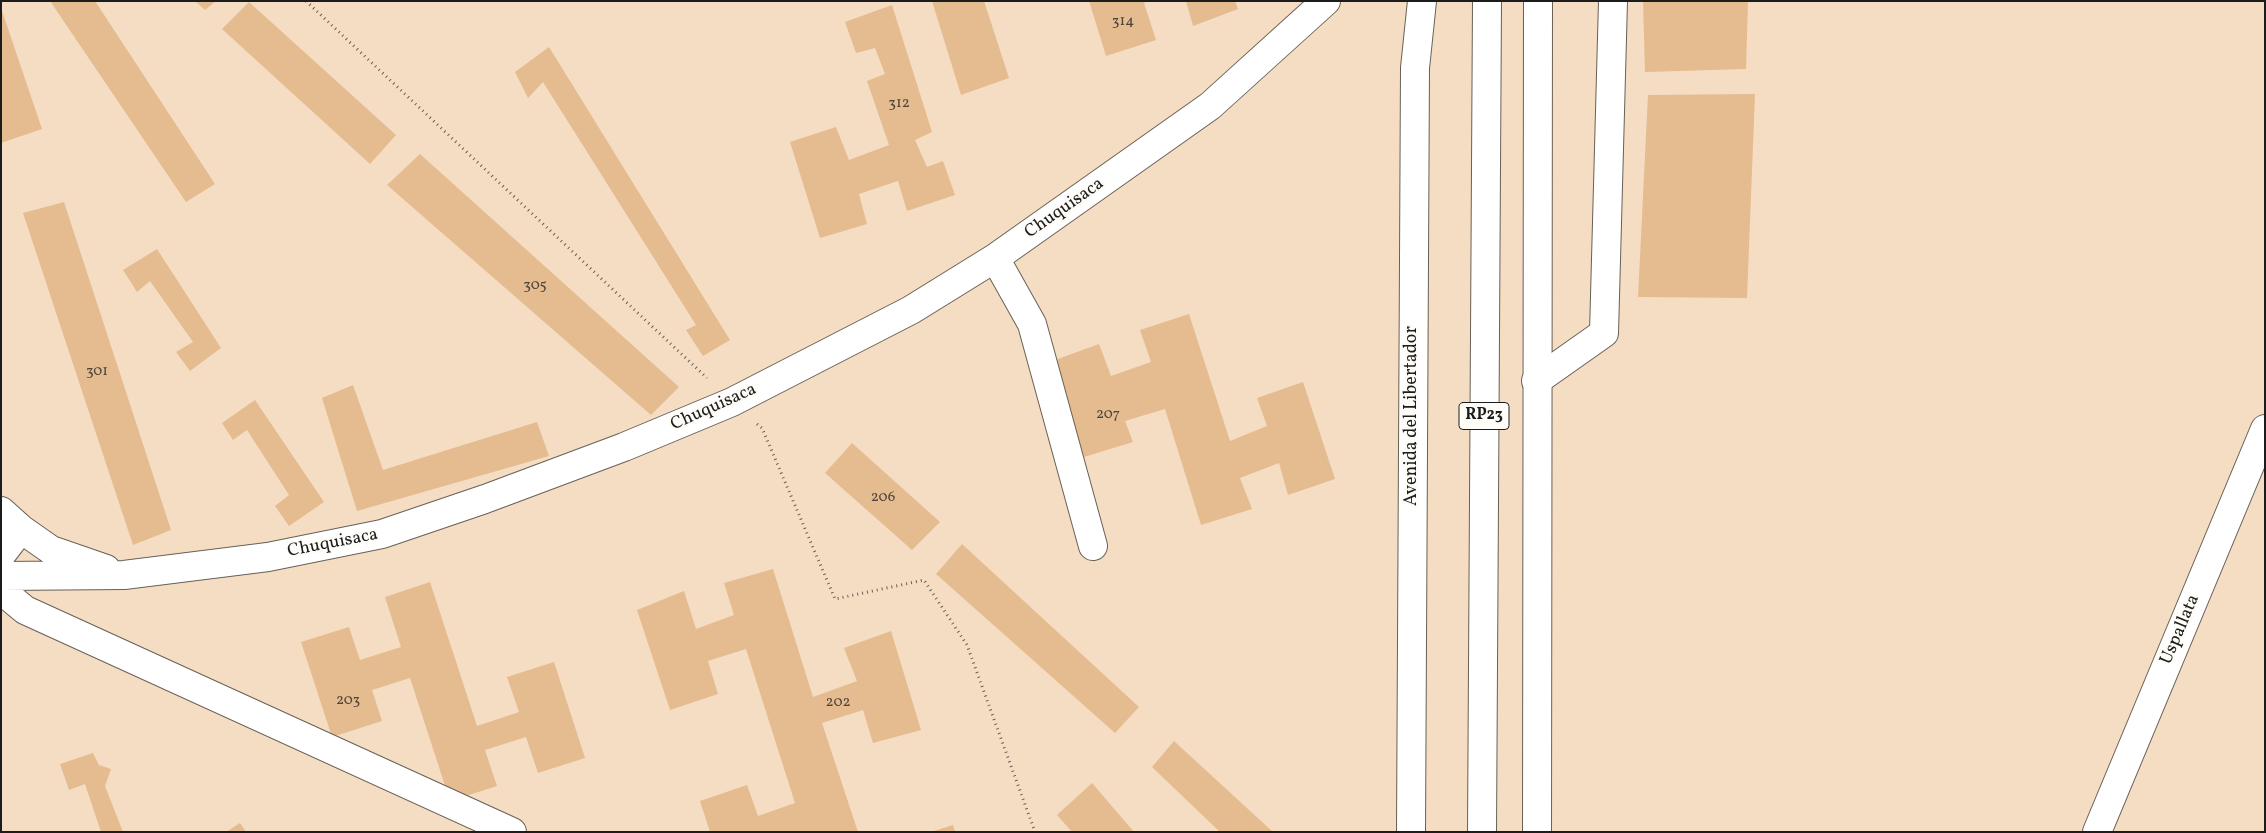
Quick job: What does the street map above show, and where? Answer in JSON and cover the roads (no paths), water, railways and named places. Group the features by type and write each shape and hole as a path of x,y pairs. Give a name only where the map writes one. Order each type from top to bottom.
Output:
{"street":[{"name":"Chuquisaca","path":"1,576 124,575 268,557 382,534 486,499 624,447 732,402 911,310 995,258 1210,106 1326,1"},
{"name":"Avenida del Libertador","path":"1411,832 1415,68 1422,1"},
{"name":"RP23","path":"1482,832 1487,1"},
{"path":"1537,832 1536,382 1538,1"},
{"path":"1536,382 1604,333 1613,1"},
{"path":"995,258 1032,324 1093,546"},
{"name":"Uspallata","path":"2097,832 2263,437"},
{"path":"1,555 11,520 51,550 124,575"},
{"path":"1,590 25,610 512,832"}]}
